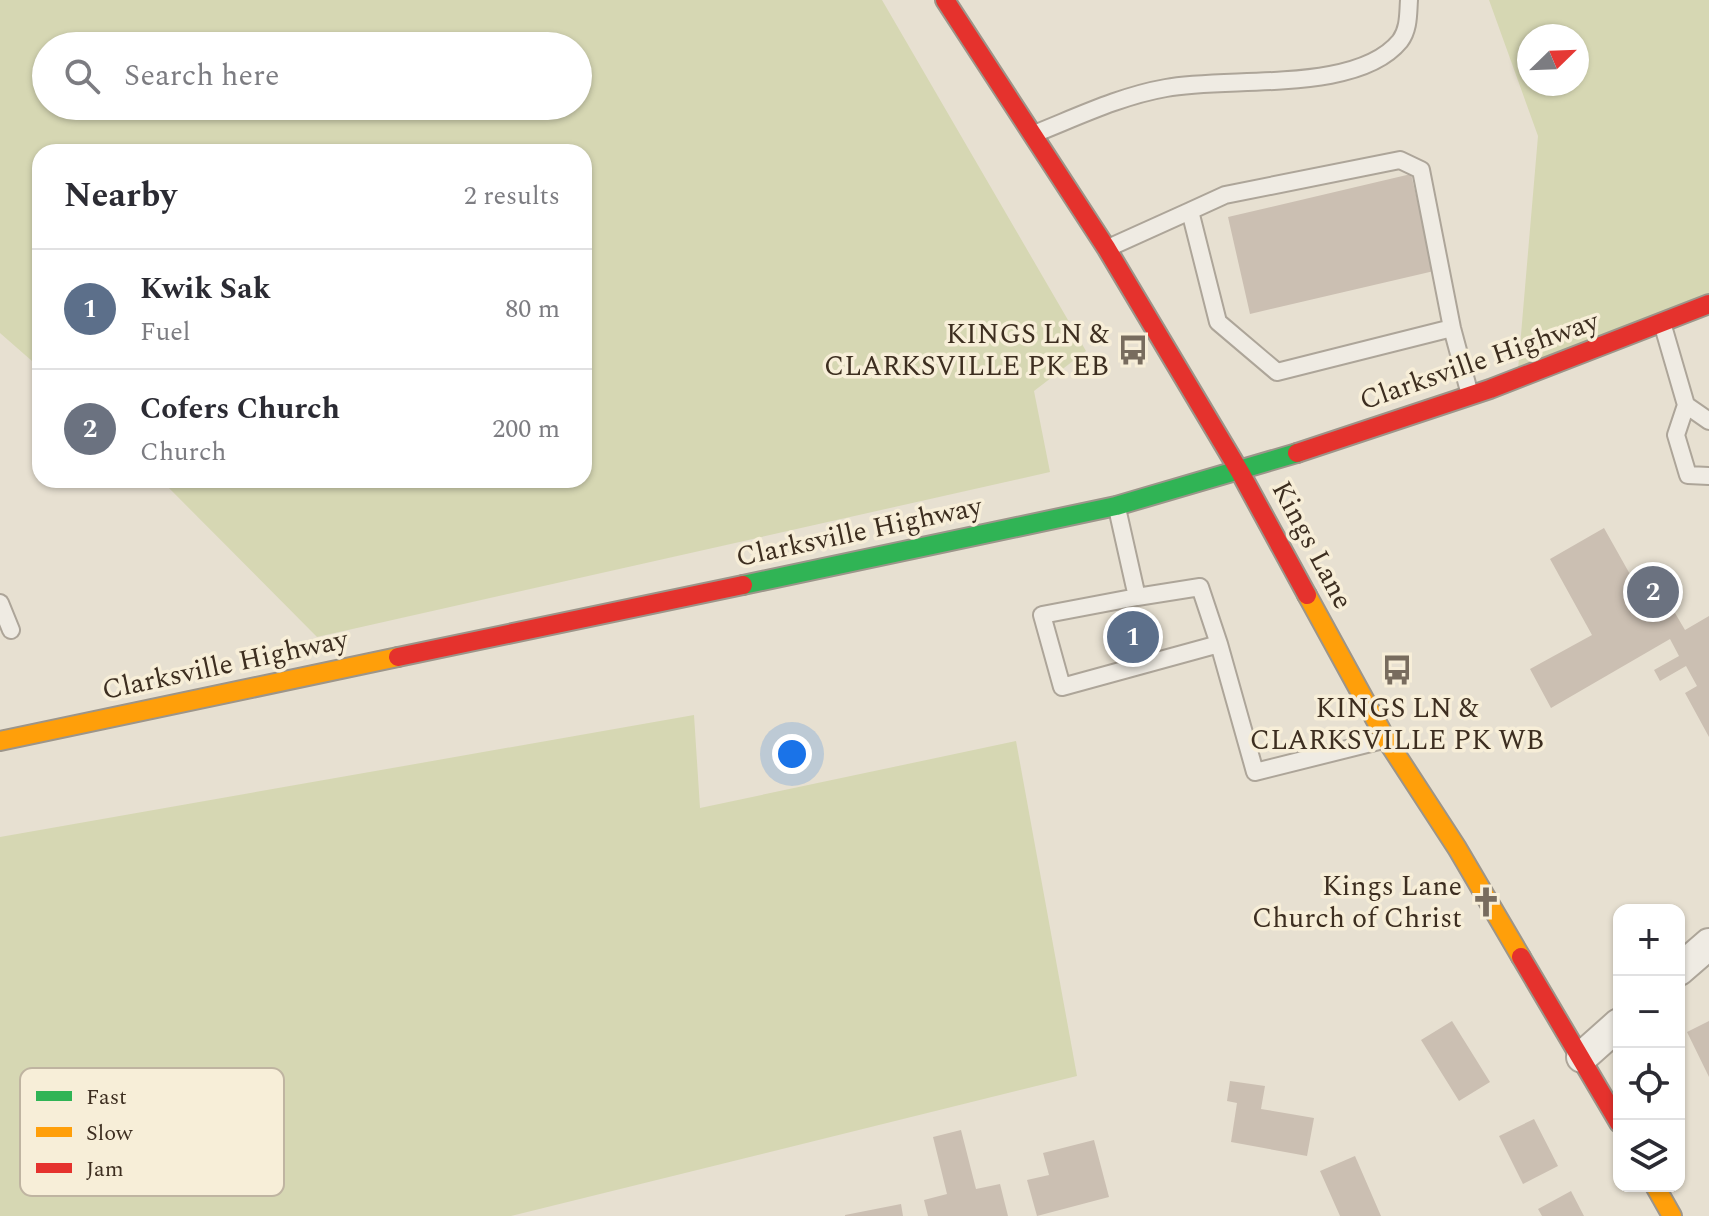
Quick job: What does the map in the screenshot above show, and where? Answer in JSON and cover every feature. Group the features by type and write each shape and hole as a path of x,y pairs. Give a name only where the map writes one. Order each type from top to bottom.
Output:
{"main road":[{"name":"Kings Lane","path":"945,0 1107,249 1240,472 1386,739 1457,848 1617,1120"},
{"name":"Clarksville Highway","path":"0,741 1116,506 1240,472 1517,381 1709,304"},
{"path":"1658,1192 1672,1216"}],"street":[{"path":"1685,965 1709,944"},
{"path":"1582,1057 1613,1029"}],"lane":[{"path":"1033,135 1104,105 1165,88 1351,71 1381,56 1400,41 1408,26 1409,0"},
{"path":"1107,249 1225,195 1400,160 1421,170 1452,328 1470,397"},
{"path":"1190,211 1218,322 1277,372 1452,328"},
{"path":"1662,324 1686,405 1676,435 1688,475 1709,476"},
{"path":"1686,405 1709,421"},
{"path":"1116,506 1137,597"},
{"path":"1219,644 1062,687 1042,615 1200,587 1219,644 1255,772 1386,739"},
{"path":"0,603 11,630"}],"green space":[{"path":"0,0 882,0 1086,351 1034,391 1050,472 317,637 169,488 592,488 592,144 32,144 32,361 0,333"},
{"path":"1489,0 1709,0 1709,304 1517,381 1538,136 1524,96 1589,96 1589,24 1517,24 1517,78"},
{"path":"694,715 700,808 1016,741 1077,1076 511,1216 0,1216 0,837"}],"building":[{"path":"1411,174 1434,271 1250,314 1228,217"},
{"path":"1604,528 1645,601 1662,591 1685,630 1709,616 1709,737 1685,693 1697,686 1686,666 1660,681 1654,670 1679,656 1670,639 1551,708 1530,669 1592,635 1550,559"},
{"path":"1452,1021 1490,1082 1459,1101 1421,1040"},
{"path":"1709,1021 1709,1077 1687,1032"},
{"path":"1230,1081 1265,1086 1261,1109 1314,1118 1307,1156 1231,1142 1237,1103 1227,1101"},
{"path":"1534,1119 1558,1166 1523,1184 1499,1136"},
{"path":"961,1130 976,1189 1000,1184 1008,1216 928,1216 924,1200 947,1194 933,1137"},
{"path":"1094,1140 1109,1197 1037,1216 1027,1180 1049,1175 1043,1153"},
{"path":"1355,1156 1381,1216 1340,1216 1320,1171"},
{"path":"1571,1191 1584,1216 1542,1216 1538,1209"},
{"path":"901,1204 903,1216 845,1216 845,1215"}],"traffic: fast":[{"path":"743,585 1116,506 1297,453"}],"traffic: slow":[{"path":"1307,595 1386,739 1457,848 1521,957"},
{"path":"0,741 398,657"},
{"path":"1658,1192 1672,1216"}],"traffic: jam":[{"path":"945,0 1107,249 1240,472 1307,595"},
{"path":"1297,453 1490,389 1709,304"},
{"path":"398,657 743,585"},
{"path":"1521,957 1617,1120"}],"place":[{"name":"KINGS LN & CLARKSVILLE PK EB","path":"1133,350"},
{"name":"Cofers Church","path":"1653,592"},
{"name":"Kwik Sak","path":"1133,637"},
{"name":"KINGS LN & CLARKSVILLE PK WB","path":"1397,670"},
{"name":"Kings Lane Church of Christ","path":"1486,902"}]}
